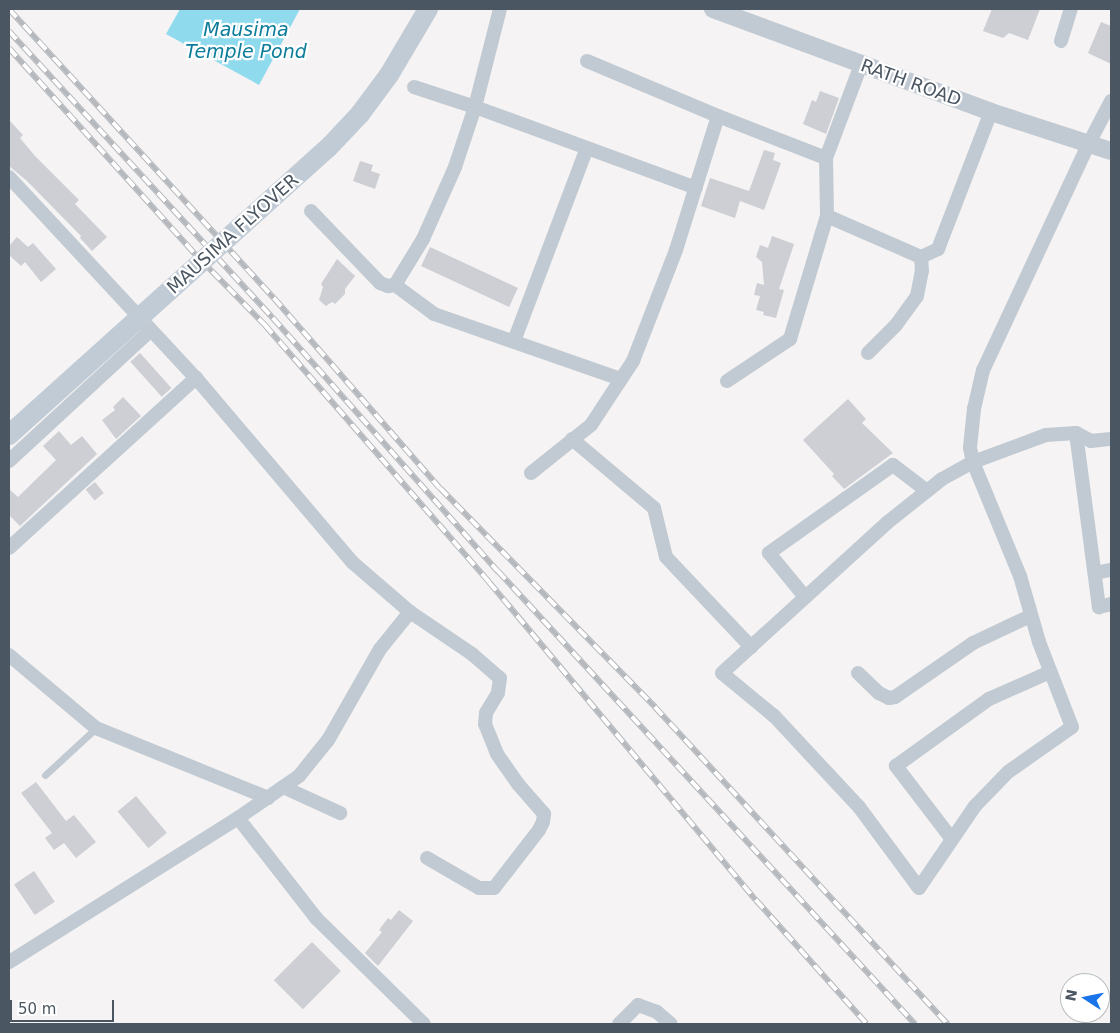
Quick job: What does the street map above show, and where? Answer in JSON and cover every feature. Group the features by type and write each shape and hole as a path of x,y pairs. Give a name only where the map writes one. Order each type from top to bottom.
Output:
{"main road":[{"name":"MAUSIMA FLYOVER","path":"9,435 328,148 360,114 389,75 428,9"}],"street":[{"path":"395,285 423,240 455,167 475,107 500,9"},
{"name":"RATH ROAD","path":"714,9 991,112 1089,142 1111,151"},
{"path":"1061,41 1071,9"},
{"path":"587,61 718,116 826,158"},
{"path":"726,381 790,339 827,216 826,158 861,65"},
{"path":"414,87 475,107 696,188"},
{"path":"1111,101 1089,142 982,370 970,448 973,462 1020,576 1030,616 1072,727 1008,772 975,806 951,838 919,888 859,806 774,716 722,673 888,522 942,479 973,462 1046,435 1076,433 1091,441 1111,439"},
{"path":"827,216 921,257 938,249 991,112"},
{"path":"531,473 591,425 633,361 676,250 718,116"},
{"path":"514,341 587,148"},
{"path":"9,177 196,378 352,562 410,612 472,654 500,678 498,693 486,713 485,724 497,754 518,784 544,814 543,822 539,830 494,888 479,888 427,858"},
{"path":"311,211 380,283 388,286 395,285 434,314 621,379"},
{"path":"868,353 896,325 917,296 922,271 921,257"},
{"path":"9,461 151,330"},
{"path":"9,548 196,378"},
{"path":"1076,433 1099,607 1111,604"},
{"path":"572,439 654,508 666,557 751,646"},
{"path":"805,597 769,553 893,464 927,491"},
{"path":"1095,572 1111,570"},
{"path":"9,962 238,818 299,776 328,740 380,649 410,612"},
{"path":"858,674 879,693 889,698 895,697 973,643 1030,616"},
{"path":"9,655 96,728 268,798"},
{"path":"951,838 896,766 990,698 1050,672"},
{"path":"283,787 340,813"},
{"path":"238,818 316,918 424,1024"},
{"path":"619,1024 638,1005 657,1012 670,1024"}],"lane":[{"path":"45,775 96,728"}],"water":[{"name":"Mausima Temple Pond","path":"180,9 300,9 259,85 166,34"}],"building":[{"path":"992,9 1040,9 1028,40 1009,33 1003,38 983,31"},
{"path":"1101,22 1111,26 1111,64 1088,53"},
{"path":"820,91 839,98 826,134 803,124 812,100 816,102"},
{"path":"9,120 23,135 20,138 35,156 79,200 75,204 107,237 92,251 80,238 81,236 27,181 9,166"},
{"path":"764,150 775,153 773,160 781,163 764,210 740,201 735,218 701,206 710,178 749,191"},
{"path":"360,161 373,165 371,171 380,174 375,189 353,181"},
{"path":"772,236 794,244 779,289 784,290 776,318 763,315 764,312 756,310 760,296 754,295 757,283 764,285 762,262 756,257 760,245 768,248"},
{"path":"17,237 28,247 33,243 56,269 41,282 25,262 21,266 9,255 9,246"},
{"path":"430,247 518,288 509,307 421,266"},
{"path":"337,259 355,276 345,289 345,294 335,304 332,302 326,306 319,300 323,287 321,284"},
{"path":"140,353 171,388 162,397 130,362"},
{"path":"123,397 141,416 116,439 102,420 115,410 113,407"},
{"path":"848,399 866,419 862,423 893,453 844,489 832,476 834,474 803,440"},
{"path":"59,431 71,445 82,436 97,454 20,526 9,515 9,489 18,497 56,460 43,446"},
{"path":"95,482 104,493 94,500 86,490"},
{"path":"36,782 66,821 74,815 96,842 76,858 64,843 54,850 45,838 52,833 21,793"},
{"path":"136,796 167,833 148,848 118,811"},
{"path":"34,871 55,902 35,915 14,884"},
{"path":"399,910 413,921 378,966 365,953 382,932 379,930 388,918 391,920"},
{"path":"312,942 341,971 303,1009 274,980"}],"railway":[{"path":"9,9 274,298 440,488 655,707 948,1024"},
{"path":"9,31 273,318 498,571 915,1024"},
{"path":"9,48 197,256 265,325 489,582 756,900 867,1024"}]}
